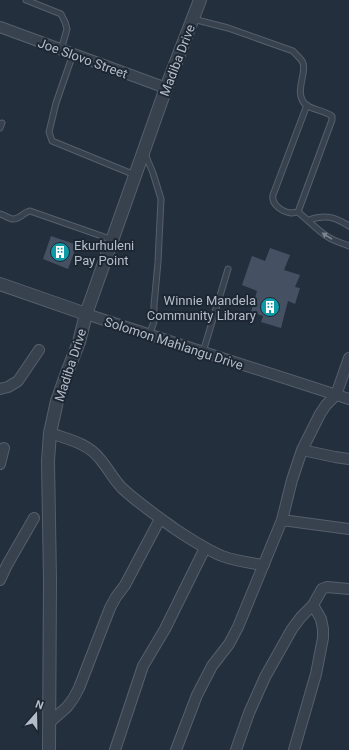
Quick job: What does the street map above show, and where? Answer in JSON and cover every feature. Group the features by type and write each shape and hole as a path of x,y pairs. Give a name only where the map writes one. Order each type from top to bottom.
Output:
{"street":[{"name":"Madiba Drive","path":"49,750 50,580 48,461 50,433 57,401 79,342 86,314 166,88 200,0"},
{"name":"Joe Slovo Street","path":"0,27 166,88"},
{"name":"Solomon Mahlangu Drive","path":"0,284 149,335 349,399"},
{"path":"0,389 8,387 18,381 39,350"},
{"path":"176,750 197,695 212,666 229,644 238,627 282,520 292,480 302,450 323,409 336,396 349,358"},
{"path":"50,433 79,443 90,449 99,457 116,482 131,496 160,519 205,548 223,556 264,565"},
{"path":"0,464 4,448"},
{"path":"302,450 349,459"},
{"path":"0,580 34,518"},
{"path":"50,723 73,700 110,608 125,585 160,519"},
{"path":"282,520 349,529"},
{"path":"115,750 143,666 170,618 205,548"},
{"path":"236,750 249,713 265,677 292,629 313,605 322,589 327,586 349,589"},
{"path":"294,750 316,674 323,638 321,619 313,605"}],"lane":[{"path":"26,0 61,14 67,29 61,50"},
{"path":"193,19 228,28 293,51 304,64 300,86 302,98 306,105 332,116 332,120 298,212"},
{"path":"73,54 56,103 49,132 52,142 136,176"},
{"path":"306,105 272,199 277,206 283,210 292,213 298,212 329,238 349,246"},
{"path":"144,152 153,173 161,199 154,322 149,335"},
{"path":"0,214 13,219 30,211 113,240"},
{"path":"309,220 317,217 328,216 340,220 349,226"},
{"path":"203,352 228,269"}],"building":[{"name":"Ekurhuleni Pay Point","path":"51,236 77,245 68,269 43,259"},
{"path":"270,248 290,255 284,270 300,275 295,287 300,288 295,304 288,301 281,328 261,322 263,316 251,312 257,291 242,285 252,256 265,261"}],"place":[{"name":"Ekurhuleni Pay Point","path":"60,252"},
{"name":"Winnie Mandela Community Library","path":"270,307"}]}
